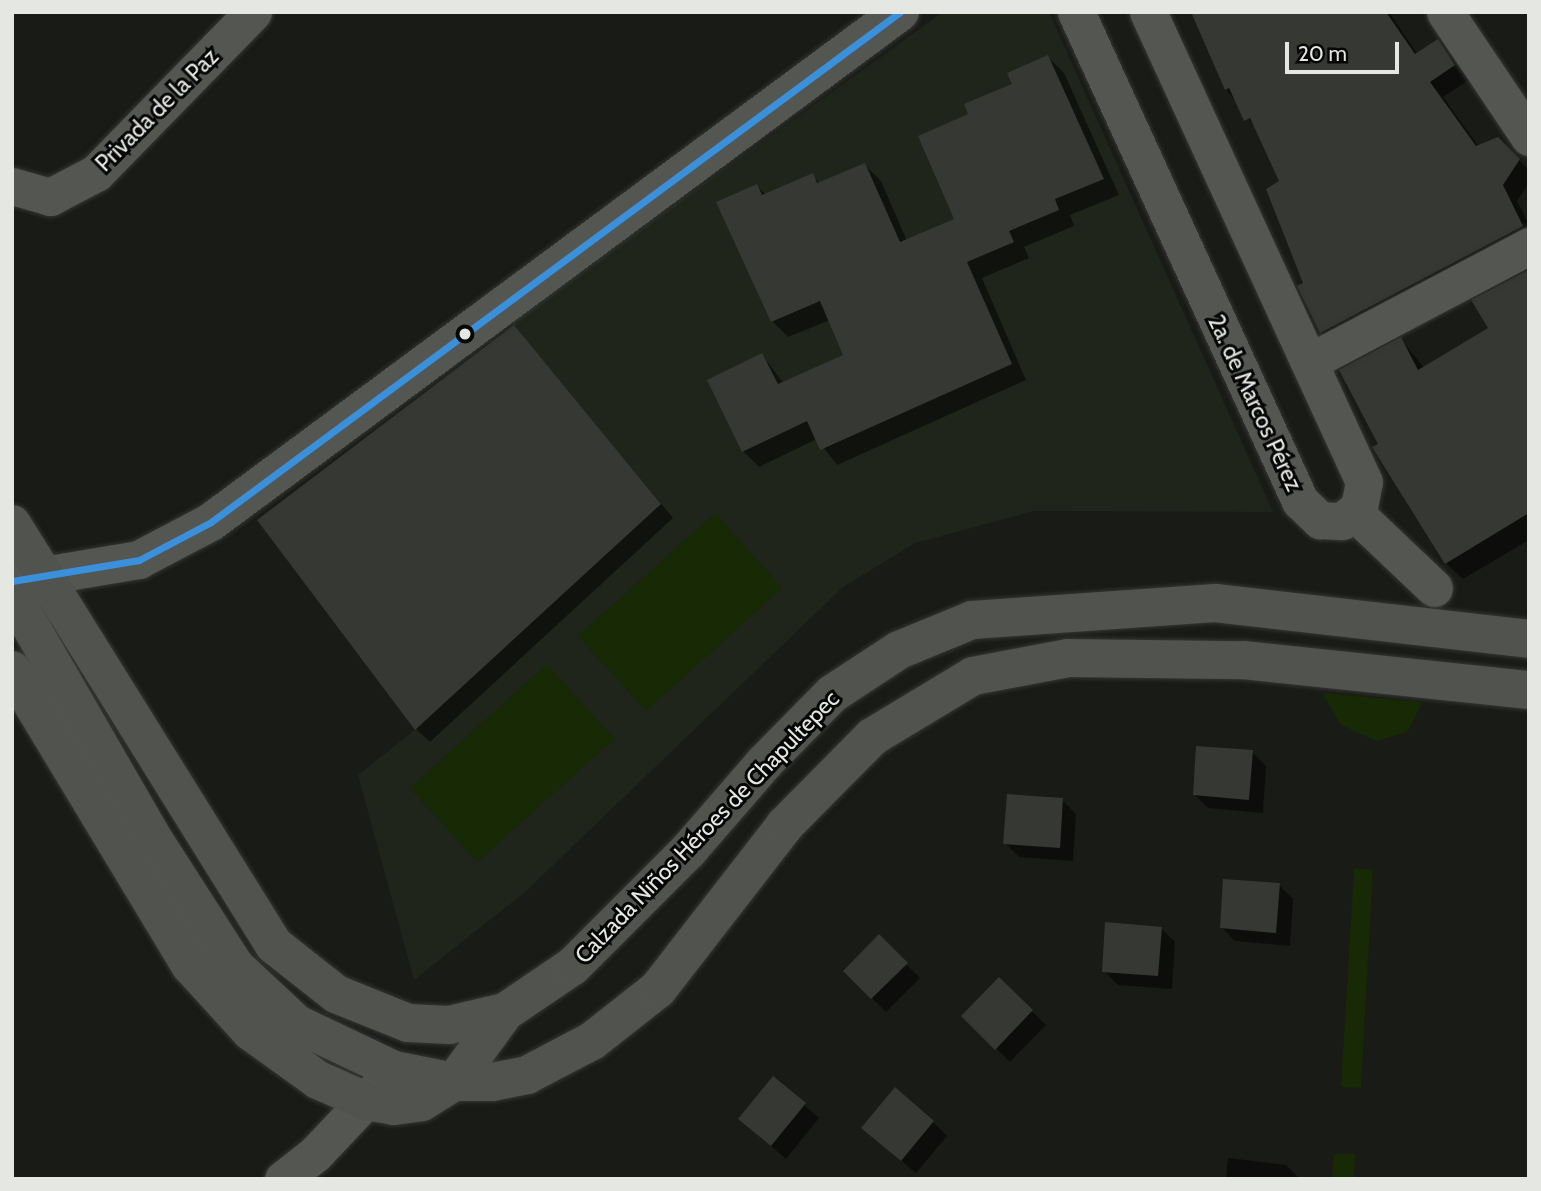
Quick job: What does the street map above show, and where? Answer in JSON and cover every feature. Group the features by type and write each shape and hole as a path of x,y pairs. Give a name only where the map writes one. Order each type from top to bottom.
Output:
{"main road":[{"name":"Calzada Niños Héroes de Chapultepec","path":"12,524 23,585 156,842 235,966 297,1024 394,1070 454,1082 492,1082 527,1074 602,1033 658,989 785,825 872,737 973,676 1068,658 1243,660 1529,690"},
{"name":"Calzada Niños Héroes de Chapultepec","path":"23,585 274,945 336,994 408,1023 449,1025 505,1012 573,966 688,851 832,694 899,650 972,620 1215,603 1529,639"},
{"path":"12,670 190,965 250,1031 318,1080 366,1101 394,1106 422,1102 454,1082 505,1012"}],"street":[{"name":"Privada de la Paz","path":"12,186 50,197 96,173 253,12"},
{"path":"23,585 139,560 211,522 900,12"},
{"name":"2a. de Marcos Pérez","path":"1076,12 1300,501 1310,513 1327,522 1354,513"},
{"path":"1148,12 1364,482 1364,496 1354,513 1434,588"},
{"path":"1445,12 1529,137"},
{"path":"1309,362 1529,246"},
{"path":"283,1179 315,1154 394,1070"}],"shaded area":[{"path":"943,12 1049,12 1273,512 1034,511 915,543 843,587 524,893 414,980 358,775 415,730 661,504 511,322"}],"green space":[{"path":"715,513 782,588 646,711 578,636"},
{"path":"547,664 614,739 477,862 410,788"},
{"path":"1322,693 1423,702 1407,732 1376,741 1341,725"},
{"path":"1354,868 1373,870 1361,1088 1341,1087"},
{"path":"1334,1154 1355,1154 1354,1179 1332,1179"}],"building":[{"path":"1191,12 1386,12 1415,54 1438,39 1455,65 1430,82 1476,146 1498,137 1520,159 1503,185 1523,226 1320,333 1297,286 1303,283 1266,189 1279,181 1250,118 1244,121 1229,88 1225,90"},
{"path":"1048,55 1104,179 1055,199 1059,210 1009,231 1014,242 967,262 1012,364 820,450 807,421 742,452 707,380 762,353 778,384 843,355 820,301 771,322 716,202 757,184 762,195 813,173 817,183 865,163 900,242 954,219 918,136 968,114 964,104 1012,84 1007,73"},
{"path":"1529,270 1529,513 1445,564 1372,447 1378,444 1339,370 1401,337 1418,370 1488,328 1471,300"},
{"path":"514,325 661,504 415,730 257,520"},
{"path":"1196,746 1253,750 1249,800 1193,795"},
{"path":"1007,794 1063,798 1060,848 1003,844"},
{"path":"1223,879 1280,883 1276,933 1220,928"},
{"path":"1105,922 1162,927 1158,976 1102,972"},
{"path":"879,934 908,963 871,999 843,971"},
{"path":"999,977 1033,1010 995,1050 961,1016"},
{"path":"773,1076 806,1103 771,1146 738,1119"},
{"path":"895,1087 934,1121 901,1161 861,1128"}],"transit line":[{"path":"12,581 139,560 211,522 900,12"}]}
